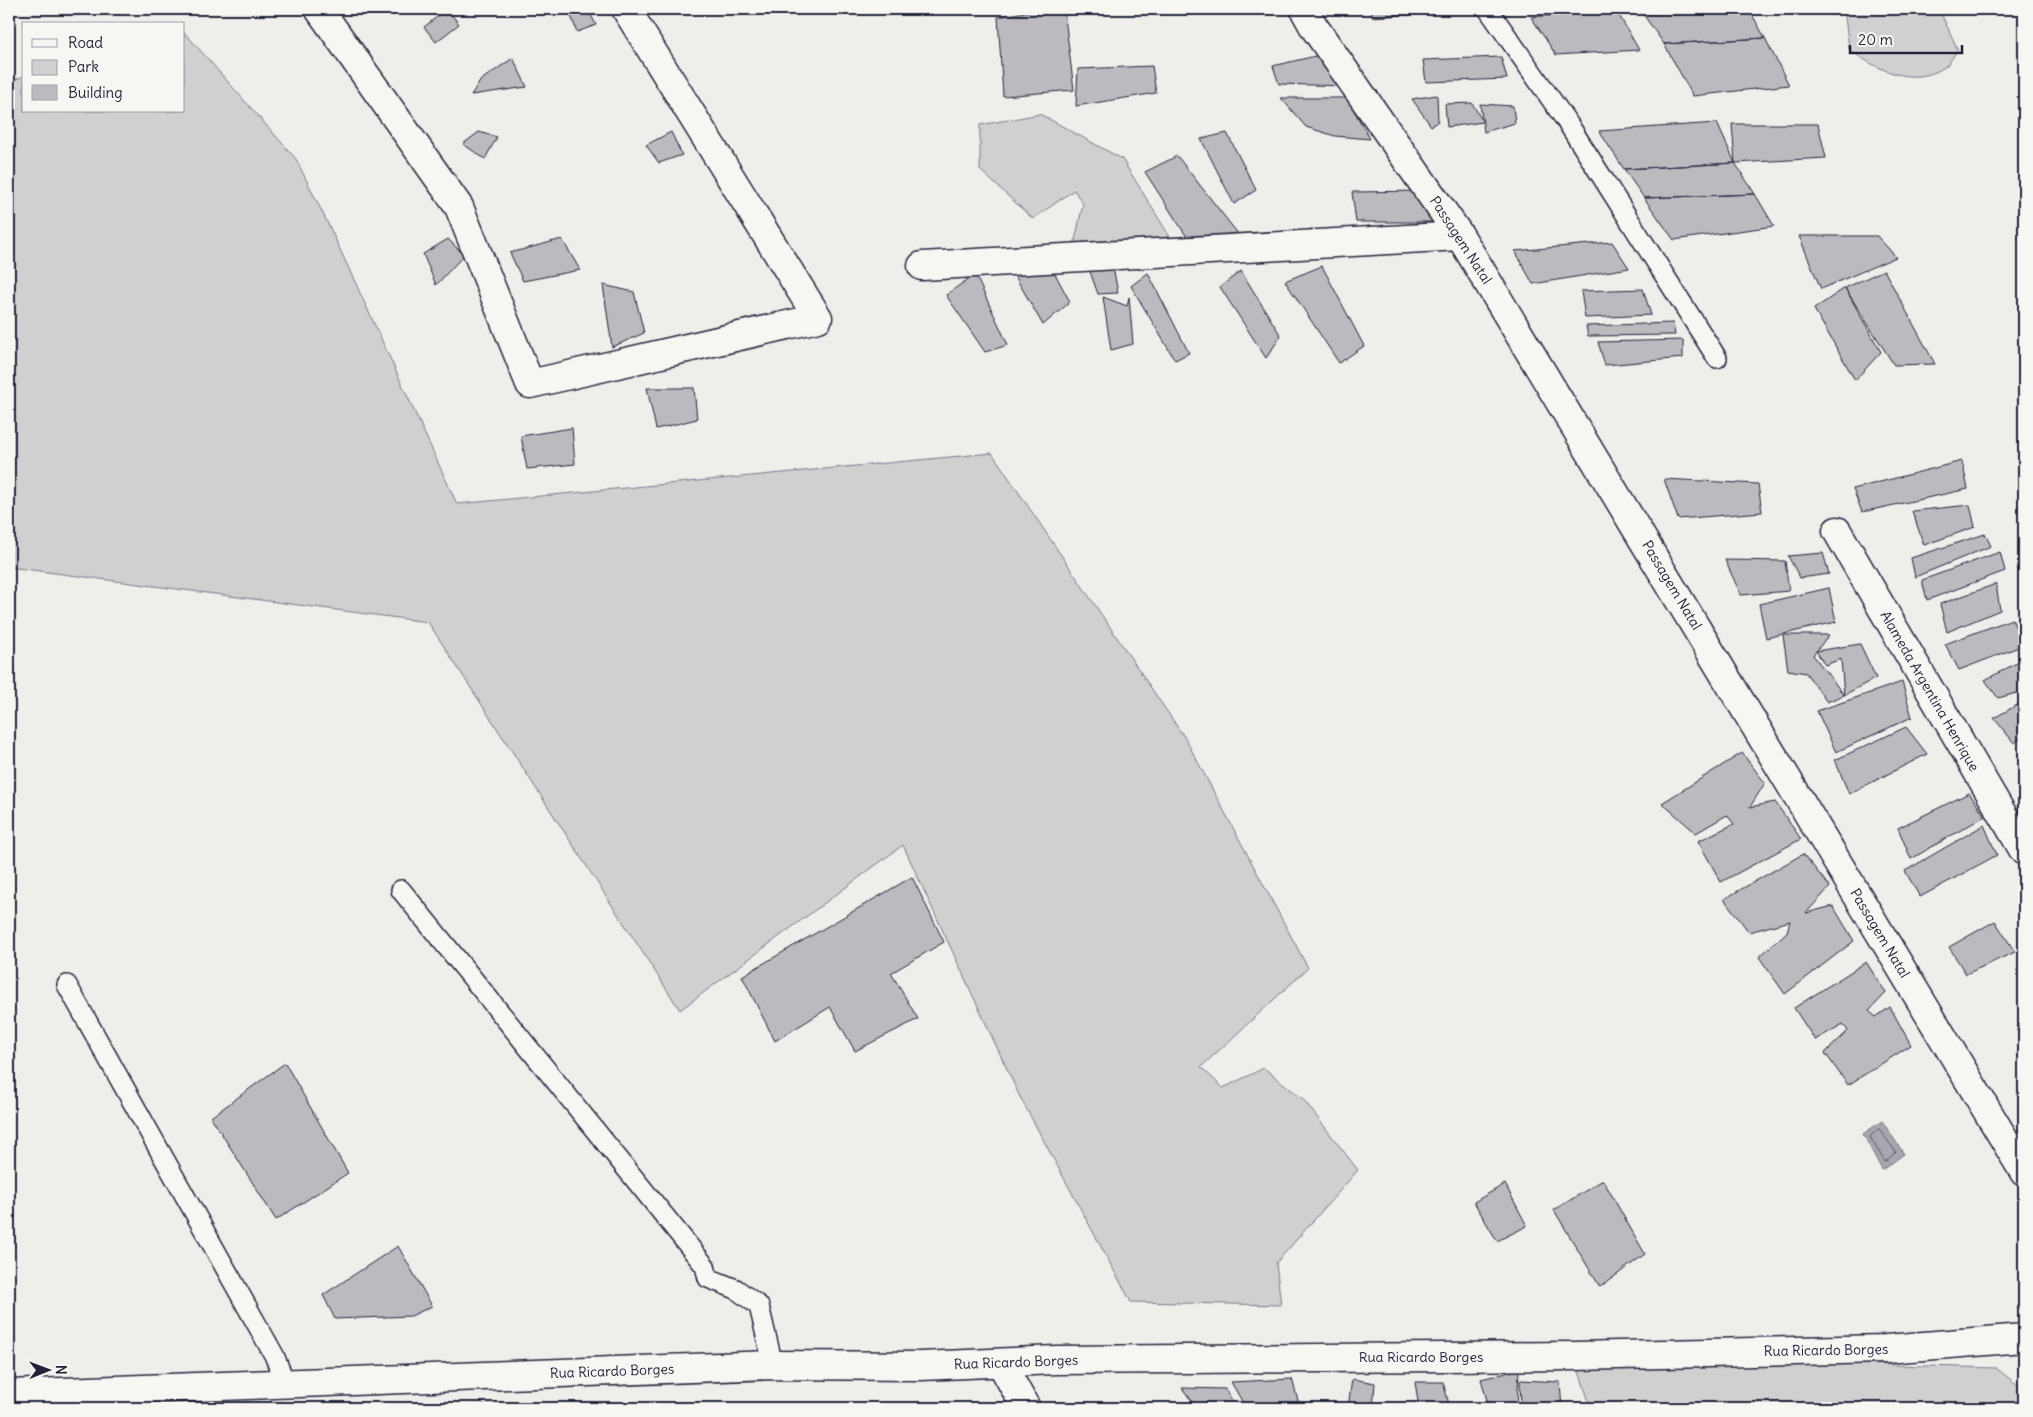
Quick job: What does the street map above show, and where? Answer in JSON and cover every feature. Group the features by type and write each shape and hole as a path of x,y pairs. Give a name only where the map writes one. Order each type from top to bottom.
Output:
{"street":[{"path":"319,9 459,207 530,384 818,318 626,9"},
{"name":"Passagem Natal","path":"1304,9 1314,27 1460,236 2024,1172"},
{"path":"922,266 1460,236"},
{"name":"Alameda Argentina Henrique","path":"1837,531 2024,851"},
{"name":"Rua Ricardo Borges","path":"9,1394 773,1365 921,1366 1066,1360 1574,1356 1866,1349 2024,1338"},
{"path":"1001,1363 1026,1408"}],"lane":[{"path":"1488,9 1569,125 1717,358"},
{"path":"401,890 705,1266 708,1278 736,1289 759,1306 773,1365"},
{"path":"67,985 274,1356 286,1384"}],"green space":[{"path":"1844,9 1939,9 1958,50 1946,66 1934,73 1921,76 1895,74 1871,63 1849,49"},
{"path":"185,33 296,159 332,232 457,504 992,453 1185,738 1308,968 1201,1067 1223,1088 1264,1068 1303,1099 1358,1170 1276,1263 1281,1305 1131,1302 1019,1095 903,845 680,1010 428,622 9,567 9,82 22,77 22,112 185,112"},
{"path":"1040,114 1122,159 1175,245 1074,245 1083,204 1074,190 1033,219 980,170 980,125"},
{"path":"1574,1356 1996,1368 2024,1390 2024,1408 1591,1408"}],"water":[{"path":"1882,1121 1904,1154 1882,1170 1863,1134"}],"building":[{"path":"447,9 459,24 436,42 424,27"},
{"path":"578,9 588,9 596,25 577,32 571,16"},
{"path":"1041,9 1064,9 1074,90 1003,96 998,17"},
{"path":"1372,9 1434,9 1435,13 1372,17"},
{"path":"1642,9 1687,9 1643,14"},
{"path":"1687,9 1749,9 1765,38 1664,44 1643,14"},
{"path":"1616,10 1639,50 1556,55 1531,17"},
{"path":"1765,38 1789,85 1693,96 1664,44"},
{"path":"1324,54 1344,86 1279,84 1273,66"},
{"path":"1501,57 1507,79 1426,82 1423,60"},
{"path":"513,58 527,87 471,95 481,80"},
{"path":"1152,66 1156,93 1076,106 1078,69"},
{"path":"1437,95 1438,121 1431,126 1412,99"},
{"path":"1281,98 1347,98 1370,139 1335,136 1306,127"},
{"path":"1472,103 1483,122 1447,127 1445,104"},
{"path":"1480,104 1513,106 1515,123 1484,132"},
{"path":"1717,123 1735,163 1624,169 1599,131"},
{"path":"1732,124 1818,124 1826,158 1735,163"},
{"path":"479,132 497,137 485,159 463,144"},
{"path":"671,132 682,155 659,163 646,145"},
{"path":"1227,133 1256,190 1234,204 1201,139"},
{"path":"1177,156 1239,235 1187,237 1145,172"},
{"path":"1735,163 1755,194 1644,198 1624,169"},
{"path":"1424,191 1437,222 1356,222 1352,192"},
{"path":"1755,194 1774,226 1674,240 1644,198"},
{"path":"1799,236 1877,236 1896,257 1821,289"},
{"path":"448,239 464,255 436,285 423,254"},
{"path":"562,239 580,270 523,281 510,253"},
{"path":"1612,242 1629,268 1533,284 1515,251"},
{"path":"1088,266 1113,267 1118,293 1098,294"},
{"path":"1322,266 1364,346 1339,363 1285,281"},
{"path":"1053,270 1070,302 1043,325 1015,276"},
{"path":"1884,270 1935,364 1894,365 1845,288"},
{"path":"1241,271 1281,336 1266,358 1220,287"},
{"path":"1148,273 1189,353 1175,360 1131,286"},
{"path":"975,274 1008,345 985,352 946,295"},
{"path":"603,285 634,292 644,333 612,347"},
{"path":"1845,288 1881,352 1855,380 1814,309"},
{"path":"1643,289 1651,315 1585,318 1581,291"},
{"path":"1103,297 1127,306 1129,297 1133,344 1111,350"},
{"path":"1673,323 1675,335 1588,336 1586,326"},
{"path":"1683,340 1683,358 1605,365 1598,342"},
{"path":"647,388 694,388 697,419 656,429"},
{"path":"572,428 575,464 527,469 521,436"},
{"path":"1962,461 1968,489 1862,512 1853,489"},
{"path":"1664,479 1758,484 1762,512 1678,519"},
{"path":"1970,505 1975,527 1924,545 1912,511"},
{"path":"1985,534 1991,546 1915,577 1911,558"},
{"path":"2000,552 2005,571 1927,600 1922,580"},
{"path":"1823,553 1829,574 1800,578 1788,556"},
{"path":"1725,560 1785,561 1789,591 1741,595"},
{"path":"1996,584 2000,610 1947,632 1940,604"},
{"path":"1829,588 1836,622 1766,638 1759,604"},
{"path":"2012,619 2024,645 1959,670 1945,644"},
{"path":"1783,635 1829,635 1813,655 1844,695 1827,702 1806,673 1788,670"},
{"path":"1860,644 1876,678 1844,695 1841,659 1825,665 1816,651"},
{"path":"2024,659 2024,691 1998,698 1985,680"},
{"path":"1902,682 1912,717 1836,752 1817,711"},
{"path":"2024,701 2024,736 2014,743 1994,718"},
{"path":"1906,727 1927,754 1849,794 1835,760"},
{"path":"1742,753 1765,783 1750,807 1775,802 1801,839 1721,882 1698,841 1734,824 1727,815 1696,833 1662,803"},
{"path":"1969,793 1985,816 1911,859 1898,828"},
{"path":"1984,825 1997,855 1920,897 1905,871"},
{"path":"1803,854 1830,887 1806,913 1833,906 1854,941 1785,994 1759,957 1787,932 1790,921 1749,932 1724,899"},
{"path":"912,877 944,942 891,973 918,1019 855,1051 830,1007 775,1041 742,976"},
{"path":"1995,921 2015,952 1966,974 1949,947"},
{"path":"1866,962 1886,993 1869,1011 1876,1017 1890,1007 1911,1045 1848,1085 1825,1053 1848,1031 1843,1024 1815,1040 1794,1008"},
{"path":"285,1063 348,1173 276,1220 211,1117"},
{"path":"1603,1180 1645,1254 1600,1287 1554,1210"},
{"path":"1505,1184 1527,1226 1497,1241 1474,1202"},
{"path":"398,1246 432,1306 411,1316 335,1319 323,1295"},
{"path":"1519,1370 1517,1408 1461,1408 1488,1404 1481,1379"},
{"path":"1292,1379 1300,1408 1246,1408 1231,1382"},
{"path":"1352,1379 1375,1383 1373,1408 1348,1408"},
{"path":"1520,1380 1560,1382 1562,1408 1521,1408"},
{"path":"1415,1382 1443,1382 1450,1408 1419,1408"},
{"path":"1182,1388 1225,1389 1236,1408 1197,1408"},
{"path":"508,1404 511,1408 467,1408 466,1406"}]}
